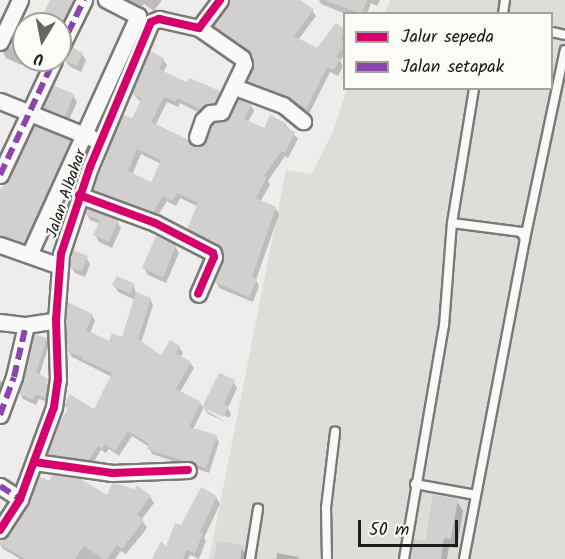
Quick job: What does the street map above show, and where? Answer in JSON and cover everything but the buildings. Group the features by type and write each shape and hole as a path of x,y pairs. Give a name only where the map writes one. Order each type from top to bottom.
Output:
{"street":[{"path":"0,42 20,0"},
{"path":"72,24 84,0"},
{"path":"29,255 138,16 106,0"},
{"path":"197,137 203,120 210,113 221,112 235,87 244,64 243,60 199,28 219,0"},
{"name":"Jalan Albahar","path":"0,530 20,499 49,425 58,380 56,320 60,266 77,200 151,22 159,19 199,28"},
{"path":"0,175 48,72"},
{"path":"235,87 283,105 303,121"},
{"path":"0,101 101,141"},
{"path":"55,196 77,200 155,223 213,253 214,257 198,294"},
{"path":"0,245 60,266"},
{"path":"0,322 26,325 56,320"},
{"path":"0,415 14,377 26,325"},
{"path":"34,462 112,473 188,470"},
{"path":"0,486 20,499"}],"lane":[{"path":"464,559 525,239 565,50"},
{"path":"404,559 415,484 444,326 452,223 474,90"},
{"path":"452,223 521,232 525,239"},
{"path":"327,559 326,508 335,432"},
{"path":"415,484 476,495"},
{"path":"250,559 258,509"}],"shaded area":[{"path":"391,0 565,0 565,559 209,559 286,170 312,174 334,129 347,90 553,90 553,12 385,12"}],"marked path":[{"path":"72,24 84,0"},
{"path":"0,175 48,72"},
{"path":"0,415 14,377 26,325"},
{"path":"0,486 20,499"}],"cycle path":[{"path":"0,530 20,499 54,407 58,380 56,320 61,254 90,167 151,22 159,19 199,28 220,0"},
{"path":"79,195 155,223 213,253 214,257 198,294"},
{"path":"34,462 112,473 188,470"}]}
